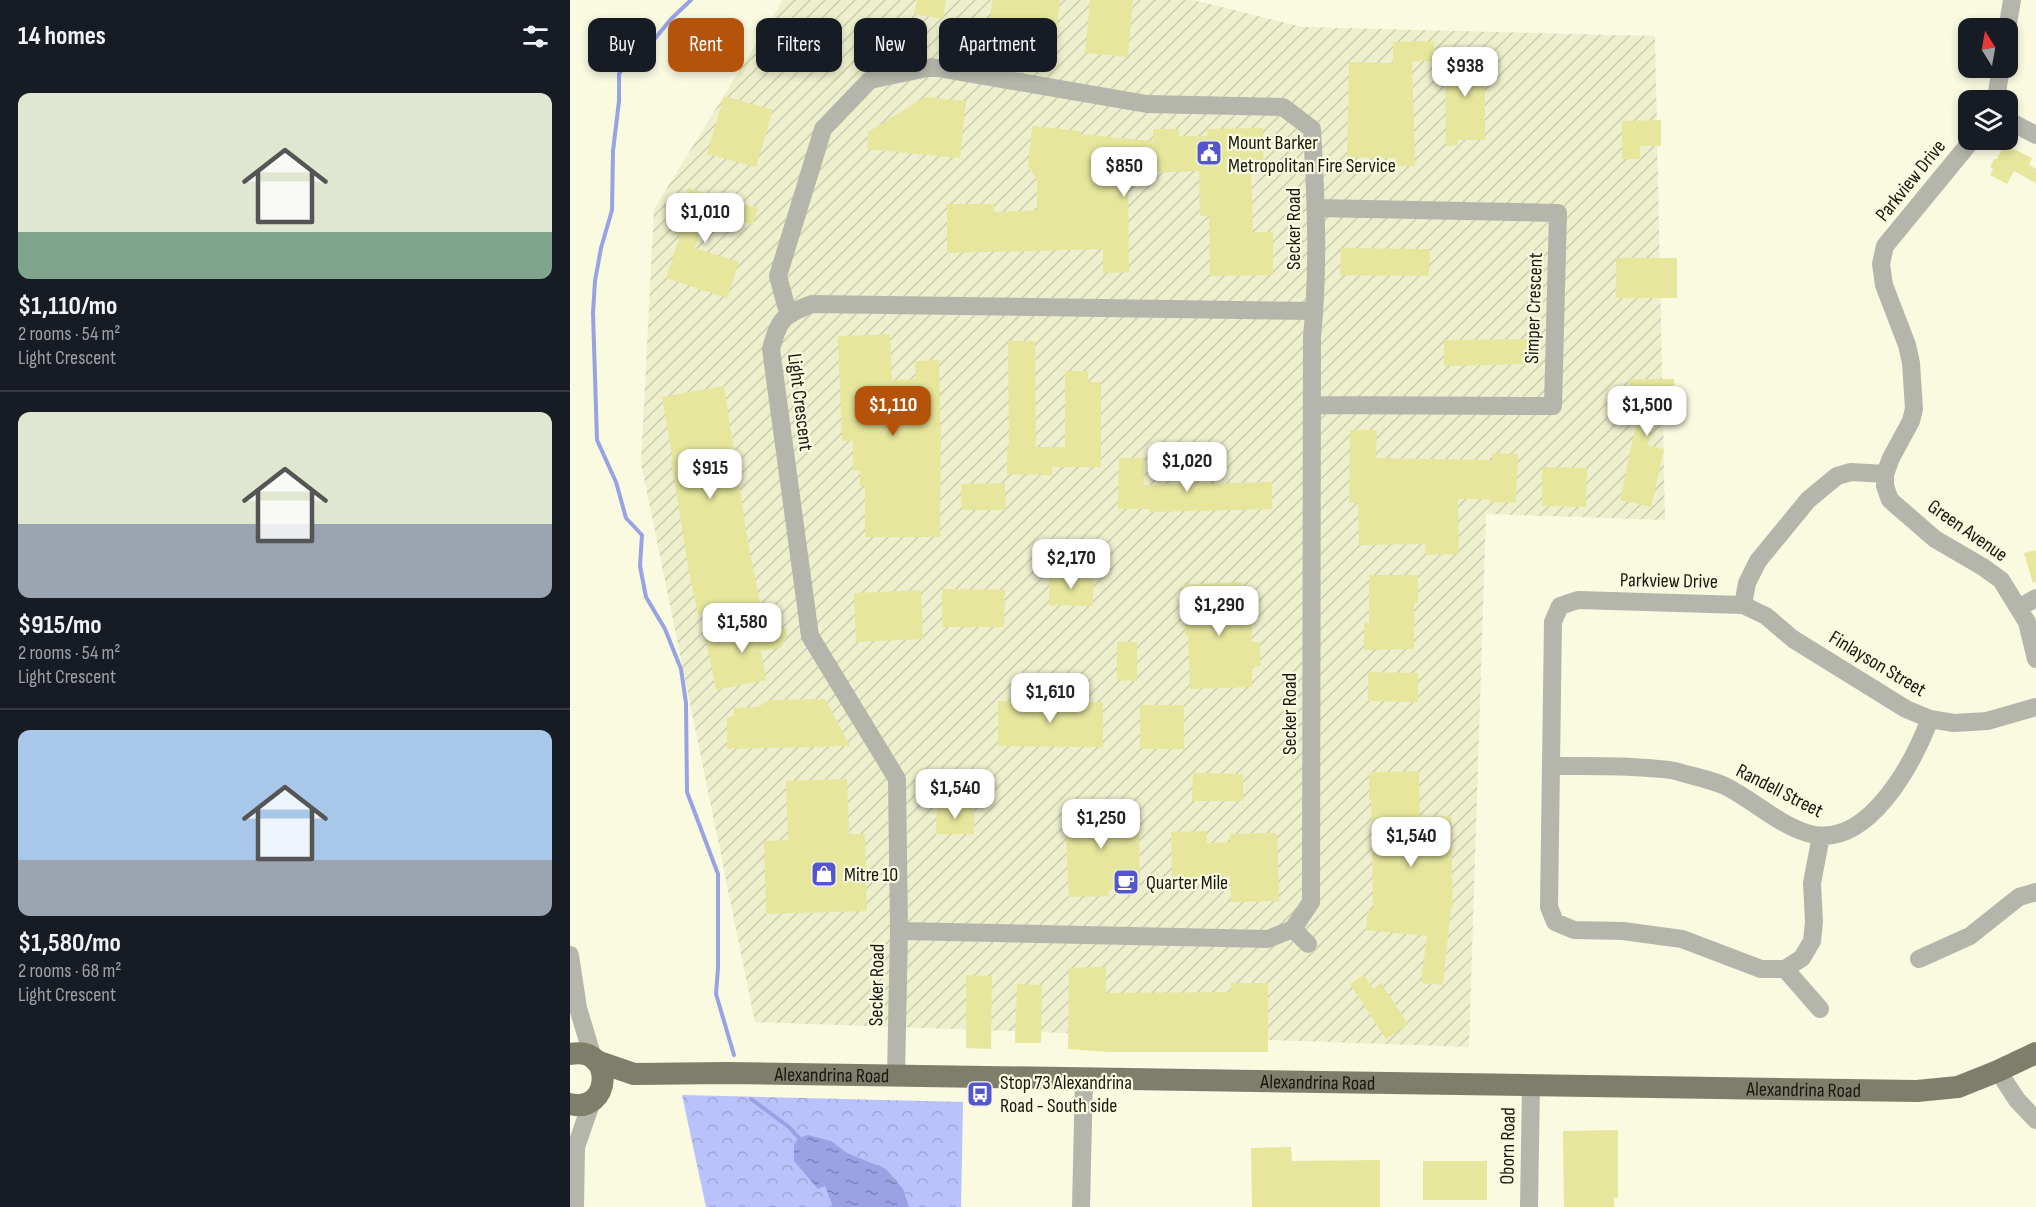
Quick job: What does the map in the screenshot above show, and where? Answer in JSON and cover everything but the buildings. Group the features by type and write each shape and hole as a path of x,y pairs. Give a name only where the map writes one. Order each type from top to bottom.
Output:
{"main road":[{"name":"Alexandrina Road","path":"570,1054 580,1053 634,1074 896,1075 1917,1091 1958,1087 2036,1053"},
{"path":"587,1100 602,1089 603,1074 595,1059"},
{"path":"587,1100 634,1074"}],"street":[{"path":"2009,18 2012,0"},
{"name":"Secker Road","path":"788,313 778,276 823,129 870,80 932,68 1147,104 1283,107 1312,129 1317,208 1312,336 1311,903 1293,929 1268,939 899,931 896,1075"},
{"path":"2018,126 2036,135"},
{"name":"Parkview Drive","path":"1785,969 1761,969 1682,939 1623,931 1574,930 1555,922 1549,907 1553,622 1560,606 1578,600 1743,605 1747,583 1758,561 1808,501 1837,476 1855,470 1885,474 1911,422 1914,409 1911,363 1907,345 1884,285 1881,264 1885,246 1964,150"},
{"name":"Simper Crescent","path":"1312,405 1553,406 1558,213 1317,208"},
{"path":"788,313 812,304 1314,311"},
{"name":"Light Crescent","path":"788,313 776,331 771,349 810,636 897,779 899,931"},
{"name":"Green Avenue","path":"1885,474 1885,486 1890,500 1935,539 2001,580 2027,622 2036,658"},
{"path":"2019,608 2036,598"},
{"name":"Finlayson Street","path":"1743,605 1766,616 1793,639 1906,709 1930,719 1954,723 1987,721 2036,707"},
{"name":"Randell Street","path":"1551,766 1627,766 1676,771 1726,787 1806,833 1821,836 1842,832 1863,821 1891,793 1920,743 1930,719"},
{"path":"1820,1009 1785,969 1802,958 1812,941 1814,922 1812,883 1821,836"},
{"path":"1920,959 1970,936 2019,897 2036,892"},
{"path":"1293,929 1308,944"},
{"path":"570,955 578,1008 595,1059"},
{"path":"570,1030 578,1008"},
{"path":"1998,1071 2017,1100 2036,1120"},
{"path":"1081,1207 1084,1078"},
{"name":"Oborn Road","path":"1529,1207 1531,1085"},
{"path":"575,1207 573,1139 587,1100"}],"shaded area":[{"path":"783,0 1193,0 1302,27 1655,36 1665,520 1486,514 1469,1047 755,1022 641,463 654,209 739,72 744,72 744,63 756,44 756,72 842,72 842,18 772,18"}],"green space":[{"path":"682,1095 963,1102 961,1207 706,1207"}],"water":[{"path":"808,1135 831,1141 847,1153 886,1169 903,1189 909,1207 833,1207 825,1186 818,1189 794,1161 794,1144 799,1138"}],"waterway":[{"path":"691,0 653,41 633,52 619,74 619,101 613,151 612,210 601,248 595,281 593,313 597,440 616,482 626,518 642,535 640,566 646,597 665,629 681,669 686,703 687,792 718,874 716,994 734,1055"},
{"path":"751,1099 789,1127 799,1138"}],"place":[{"name":"Mount Barker Metropolitan Fire Service","path":"1209,153"},
{"name":"Mitre 10","path":"824,874"},
{"name":"Quarter Mile","path":"1126,882"},
{"name":"Stop 73 Alexandrina Road - South side","path":"980,1094"}]}
